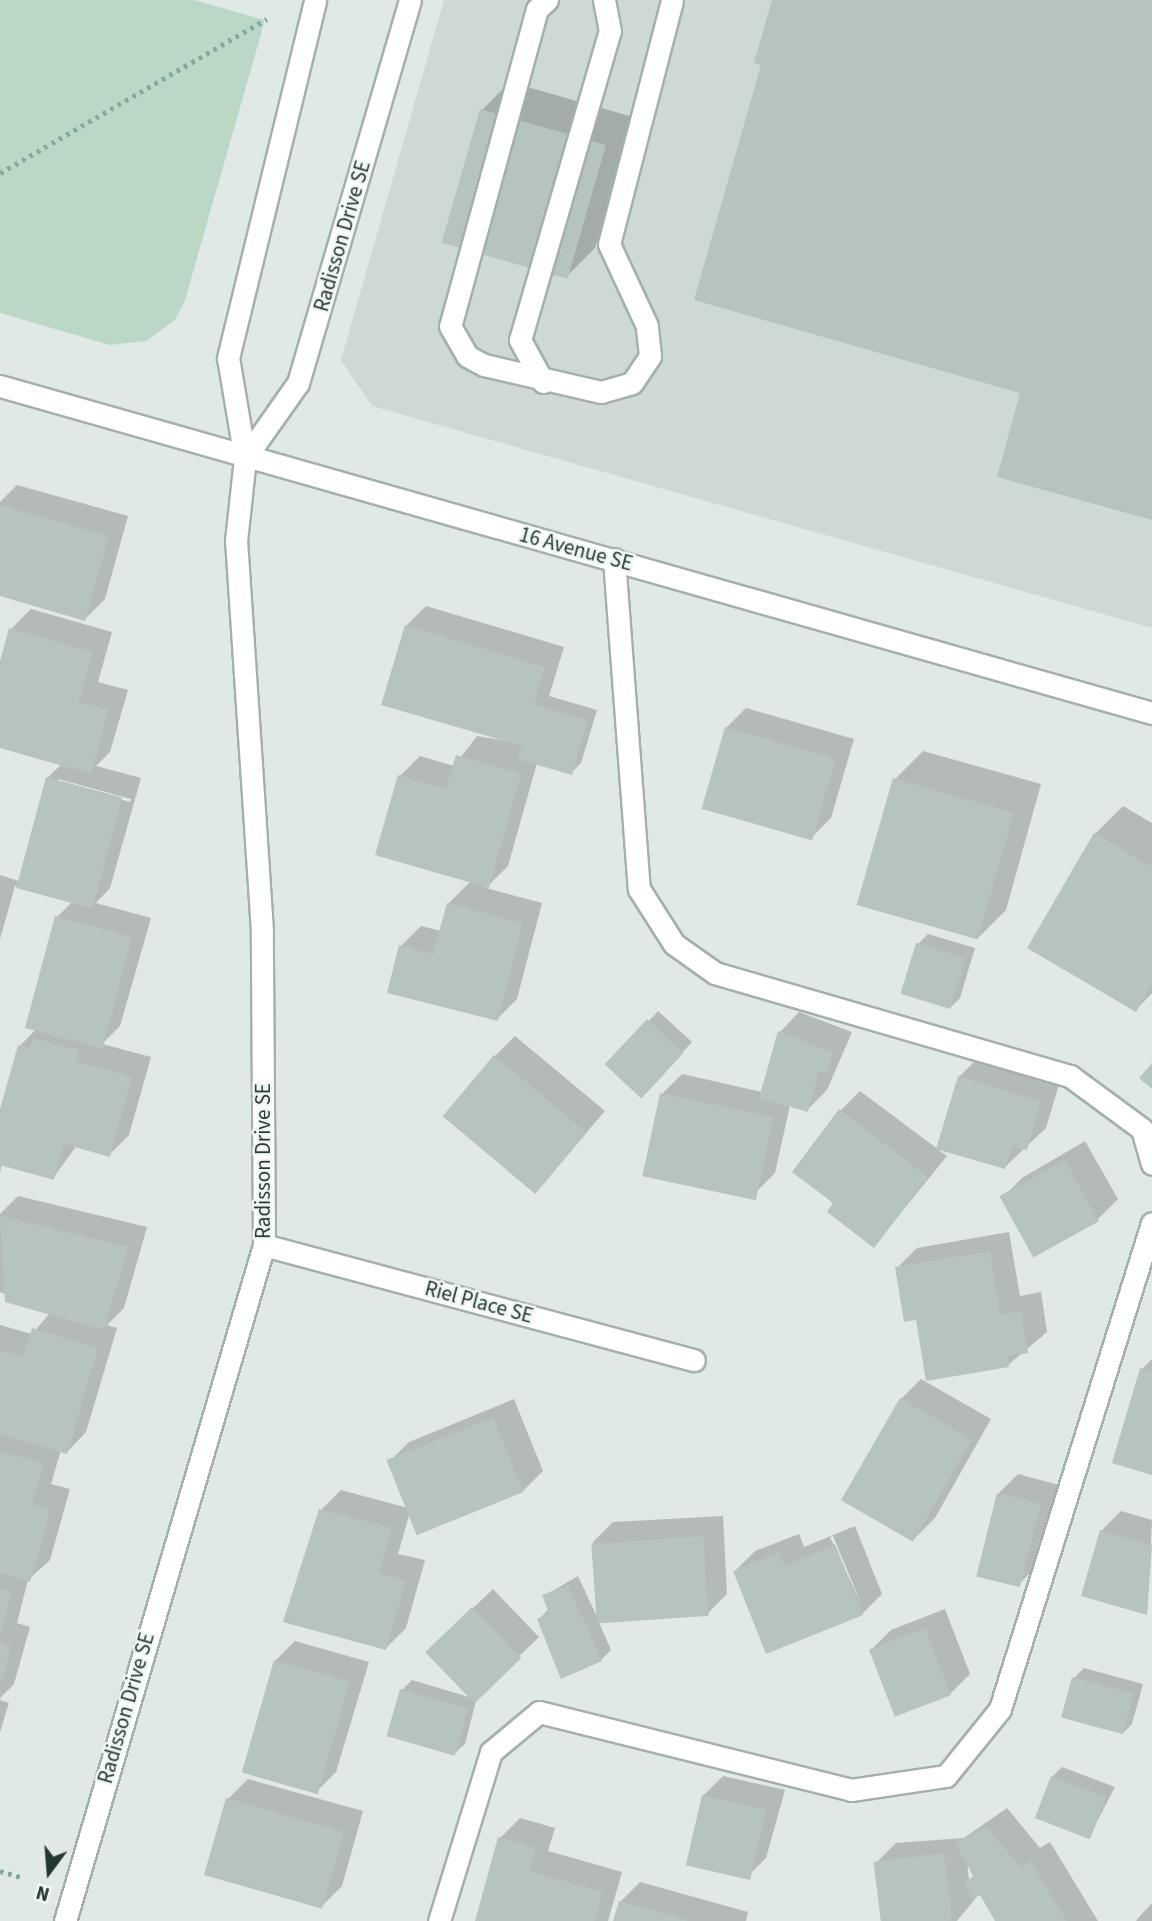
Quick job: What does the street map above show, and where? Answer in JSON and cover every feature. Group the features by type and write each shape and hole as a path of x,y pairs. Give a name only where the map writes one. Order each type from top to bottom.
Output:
{"street":[{"name":"Radisson Drive SE","path":"65,1921 264,1245 262,931 236,541 245,458 228,358 315,0"},
{"name":"Radisson Drive SE","path":"245,458 299,383 410,0"},
{"path":"547,0 537,9 450,318 455,341 467,356 543,382 617,391 632,383 650,356 647,326 609,244 672,0"},
{"path":"543,382 520,340 610,31 604,0"},
{"name":"16 Avenue SE","path":"0,386 245,458 614,559 1152,713"},
{"path":"614,559 639,889 674,944 715,973 1070,1076 1143,1129 1152,1164"},
{"path":"439,1921 491,1752 539,1712 851,1790 946,1776 1000,1709 1152,1223"},
{"name":"Riel Place SE","path":"264,1245 694,1360"}],"path":[{"path":"0,173 271,17"},
{"path":"0,1871 21,1877"}],"shaded area":[{"path":"444,0 1152,0 1152,628 372,406 341,360"}],"green space":[{"path":"0,0 194,0 265,20 185,300 175,320 146,341 110,345 0,313"}],"building":[{"path":"772,0 1152,0 1152,520 997,477 1020,393 694,300 761,65 754,63"},
{"path":"480,109 606,145 568,279 442,243"},
{"path":"0,505 109,536 85,621 0,596"},
{"path":"405,625 545,667 534,704 588,720 572,775 517,759 522,746 381,705"},
{"path":"9,628 93,652 79,702 109,709 91,774 0,748 0,661"},
{"path":"725,727 836,759 812,840 702,809"},
{"path":"456,755 521,774 489,888 375,855 398,775 446,789"},
{"path":"46,777 122,797 93,909 16,888"},
{"path":"893,778 1014,813 978,940 857,905"},
{"path":"1094,833 1152,867 1152,984 1136,1012 1027,948"},
{"path":"447,903 523,923 498,1021 387,993 399,945 433,954"},
{"path":"55,916 132,937 102,1049 25,1028"},
{"path":"916,943 966,958 950,1009 901,994"},
{"path":"647,1019 684,1053 641,1098 605,1064"},
{"path":"778,1031 833,1052 827,1073 819,1071 808,1112 759,1098"},
{"path":"33,1038 79,1050 76,1061 132,1077 110,1157 64,1144 54,1180 0,1165 0,1109 18,1045 30,1048"},
{"path":"494,1055 587,1133 535,1194 443,1116"},
{"path":"1152,1063 1152,1089 1139,1078"},
{"path":"958,1076 1041,1101 1027,1150 1012,1146 1005,1169 936,1149"},
{"path":"660,1093 773,1117 756,1200 642,1176"},
{"path":"839,1109 928,1177 874,1248 827,1212 833,1203 792,1172"},
{"path":"1065,1160 1099,1221 1033,1258 999,1196"},
{"path":"0,1216 128,1247 104,1330 5,1302"},
{"path":"990,1251 1000,1315 1021,1311 1028,1353 1008,1356 1009,1367 926,1381 916,1320 904,1322 895,1267"},
{"path":"32,1328 98,1348 67,1454 0,1434 0,1350 23,1356"},
{"path":"1140,1368 1152,1372 1152,1475 1112,1463"},
{"path":"900,1398 972,1440 913,1542 841,1500"},
{"path":"493,1417 523,1492 417,1535 386,1460"},
{"path":"0,1451 44,1463 32,1504 51,1509 30,1582 0,1573"},
{"path":"997,1493 1041,1504 1020,1587 976,1576"},
{"path":"319,1509 392,1528 379,1573 406,1580 386,1650 283,1622"},
{"path":"1100,1530 1152,1545 1147,1615 1081,1596"},
{"path":"703,1536 709,1616 597,1624 591,1544"},
{"path":"835,1544 863,1615 766,1654 733,1571 779,1552 784,1566"},
{"path":"568,1585 602,1661 561,1679 537,1619 549,1613 542,1595"},
{"path":"0,1589 12,1592 1,1632 0,1631"},
{"path":"472,1607 521,1658 475,1703 425,1652"},
{"path":"925,1628 951,1695 895,1717 869,1650"},
{"path":"0,1643 11,1647 1,1684 0,1684"},
{"path":"274,1660 350,1682 318,1794 242,1772"},
{"path":"1072,1677 1134,1694 1123,1734 1061,1718"},
{"path":"400,1689 468,1709 455,1756 386,1736"},
{"path":"1051,1776 1106,1797 1090,1839 1035,1818"},
{"path":"702,1795 766,1810 750,1880 686,1865"},
{"path":"226,1798 344,1832 322,1909 204,1875"},
{"path":"986,1826 1020,1867 1030,1861 1067,1921 995,1921 980,1895 973,1899 964,1883 974,1877 955,1844"},
{"path":"498,1837 536,1848 530,1871 603,1892 595,1921 475,1921"},
{"path":"944,1853 952,1920 881,1921 874,1862"},
{"path":"619,1901 688,1920 613,1921"}]}
